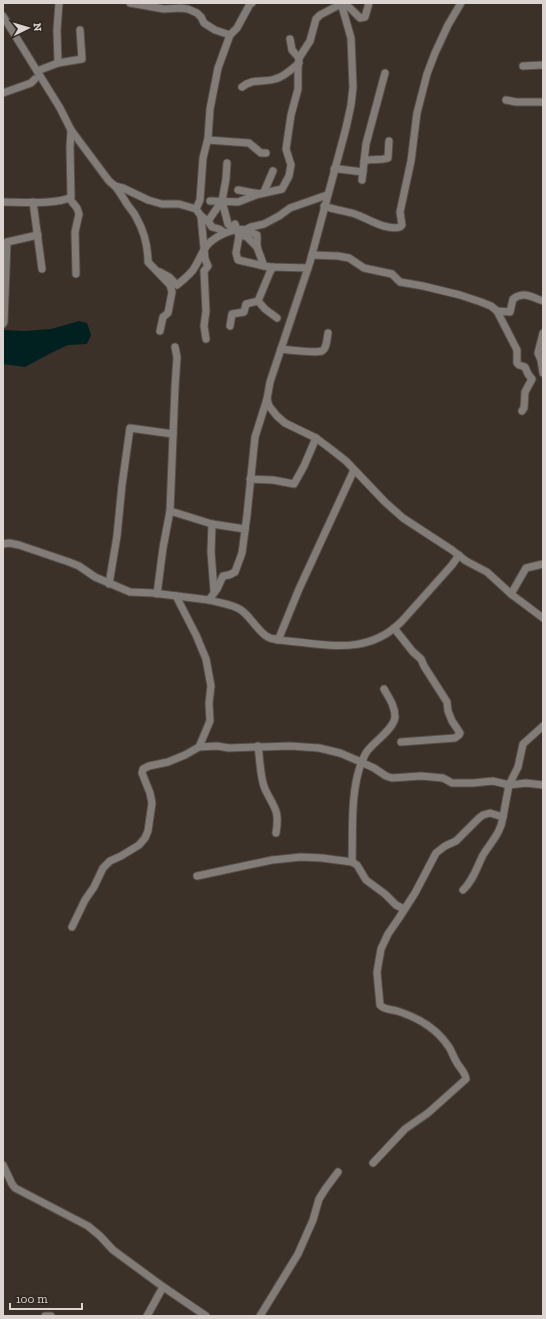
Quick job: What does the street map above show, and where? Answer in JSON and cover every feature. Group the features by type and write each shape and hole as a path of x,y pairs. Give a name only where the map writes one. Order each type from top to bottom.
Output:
{"street":[{"path":"58,63 57,30 59,3"},
{"path":"130,3 164,9 188,9 197,13 204,23 215,30 230,36"},
{"path":"196,209 200,200 204,158 208,140 210,109 218,68 230,36 237,28 250,4 252,3"},
{"path":"341,4 350,8 360,18 365,17 369,3"},
{"path":"324,206 337,211 357,215 384,226 396,228 400,227 402,224 400,212 411,161 417,113 427,74 448,25 460,3"},
{"path":"242,87 248,82 276,79 284,76 299,61 310,41 316,18 341,4"},
{"path":"208,600 212,598 222,576 229,575 234,572 242,553 255,437 267,398 270,382 308,268 346,128 353,87 351,38 341,4"},
{"path":"3,16 60,108 71,130 98,167 121,192 136,215 145,237 148,250 148,262 170,285 172,292 168,313 163,317 160,331"},
{"path":"3,93 31,83 38,74 58,63 82,59 80,30"},
{"path":"210,201 238,202 260,194 282,189 289,176 291,165 286,149 291,115 298,89 299,61 292,50 290,39"},
{"path":"523,66 543,65"},
{"path":"362,180 366,144 386,73"},
{"path":"506,100 516,102 543,102"},
{"path":"69,198 71,192 71,130"},
{"path":"208,140 250,144 261,152 266,153"},
{"path":"364,162 368,160 384,160 388,158 389,141"},
{"path":"208,221 222,201 227,163"},
{"path":"334,169 363,172"},
{"path":"238,190 260,194 264,192 273,171"},
{"path":"115,186 123,188 148,200 162,204 179,204 196,209 212,227 220,229 225,233"},
{"path":"245,230 264,224 290,208 327,195"},
{"path":"3,202 54,201 69,198"},
{"path":"69,198 79,214 76,232 76,274"},
{"path":"222,201 228,224 246,236 257,247"},
{"path":"33,202 42,269"},
{"path":"201,216 205,259 208,266 204,272 206,311 204,326 206,339"},
{"path":"155,270 169,277 177,285 193,270 204,247 216,237 237,230 245,230 257,235 257,247 264,266"},
{"path":"237,230 236,253 238,260 264,266 308,268"},
{"path":"3,324 7,242 38,235"},
{"path":"312,254 349,258 364,268 392,274 400,282 460,295 491,306 497,311 517,350 517,363 525,366 532,379 525,392 524,408 522,411"},
{"path":"258,301 273,267"},
{"path":"497,311 510,312 513,299 518,295 524,294 543,301"},
{"path":"258,301 264,309 277,318"},
{"path":"230,326 232,314 244,312 246,304 258,301"},
{"path":"281,349 316,352 322,351 326,347 328,333"},
{"path":"543,333 538,353 540,359 542,360 543,373"},
{"path":"157,594 170,511 177,357 175,347"},
{"path":"267,398 269,406 277,416 285,423 316,438 339,455 403,518 466,561 487,572 511,594 543,618"},
{"path":"109,584 117,536 130,428 173,434"},
{"path":"250,479 273,480 294,484 304,466 316,438"},
{"path":"277,640 299,588 354,470"},
{"path":"170,511 212,524 245,529"},
{"path":"212,524 211,552 212,571 215,585 214,592"},
{"path":"3,544 9,543 19,545 69,562 79,566 95,577 109,584 130,592 208,600 241,610 250,618 263,635 269,638 326,645 353,646 379,638 394,628 452,566 459,555"},
{"path":"511,594 526,568 543,564"},
{"path":"176,596 196,635 206,659 210,680 210,721 199,747"},
{"path":"394,628 413,652 421,659 447,702 448,711 452,721 460,732 455,738 401,742"},
{"path":"352,862 351,835 354,786 361,762 368,749 383,735 395,719 394,706 384,689"},
{"path":"463,890 470,882 483,856 495,839 502,823 509,785 518,767 523,744 543,726"},
{"path":"72,926 106,864 133,849 145,838 150,824 152,803 142,769 168,762 199,747 217,746 229,748 290,746 319,748 340,753 374,768 392,778 421,776 443,778 452,783 493,781 509,785 526,783 543,785"},
{"path":"258,746 265,790 276,809 278,821 276,833"},
{"path":"372,1163 404,1129 428,1113 466,1079 465,1074 456,1063 448,1046 432,1029 414,1018 397,1011 385,1009 380,1005 377,972 379,954 388,934 439,850 456,841 478,818 483,815 490,813 503,817"},
{"path":"197,876 272,860 301,857 352,862 357,865 366,880 385,894 396,905 404,909"},
{"path":"3,1165 15,1188 88,1226 113,1250 163,1287 206,1316"},
{"path":"260,1316 298,1254 313,1220 320,1198 338,1172"},
{"path":"147,1316 163,1287"},
{"path":"45,1316 51,1316"}],"water":[{"path":"79,321 87,323 91,335 87,344 68,345 25,367 3,364 3,330 25,331 51,329"}]}
